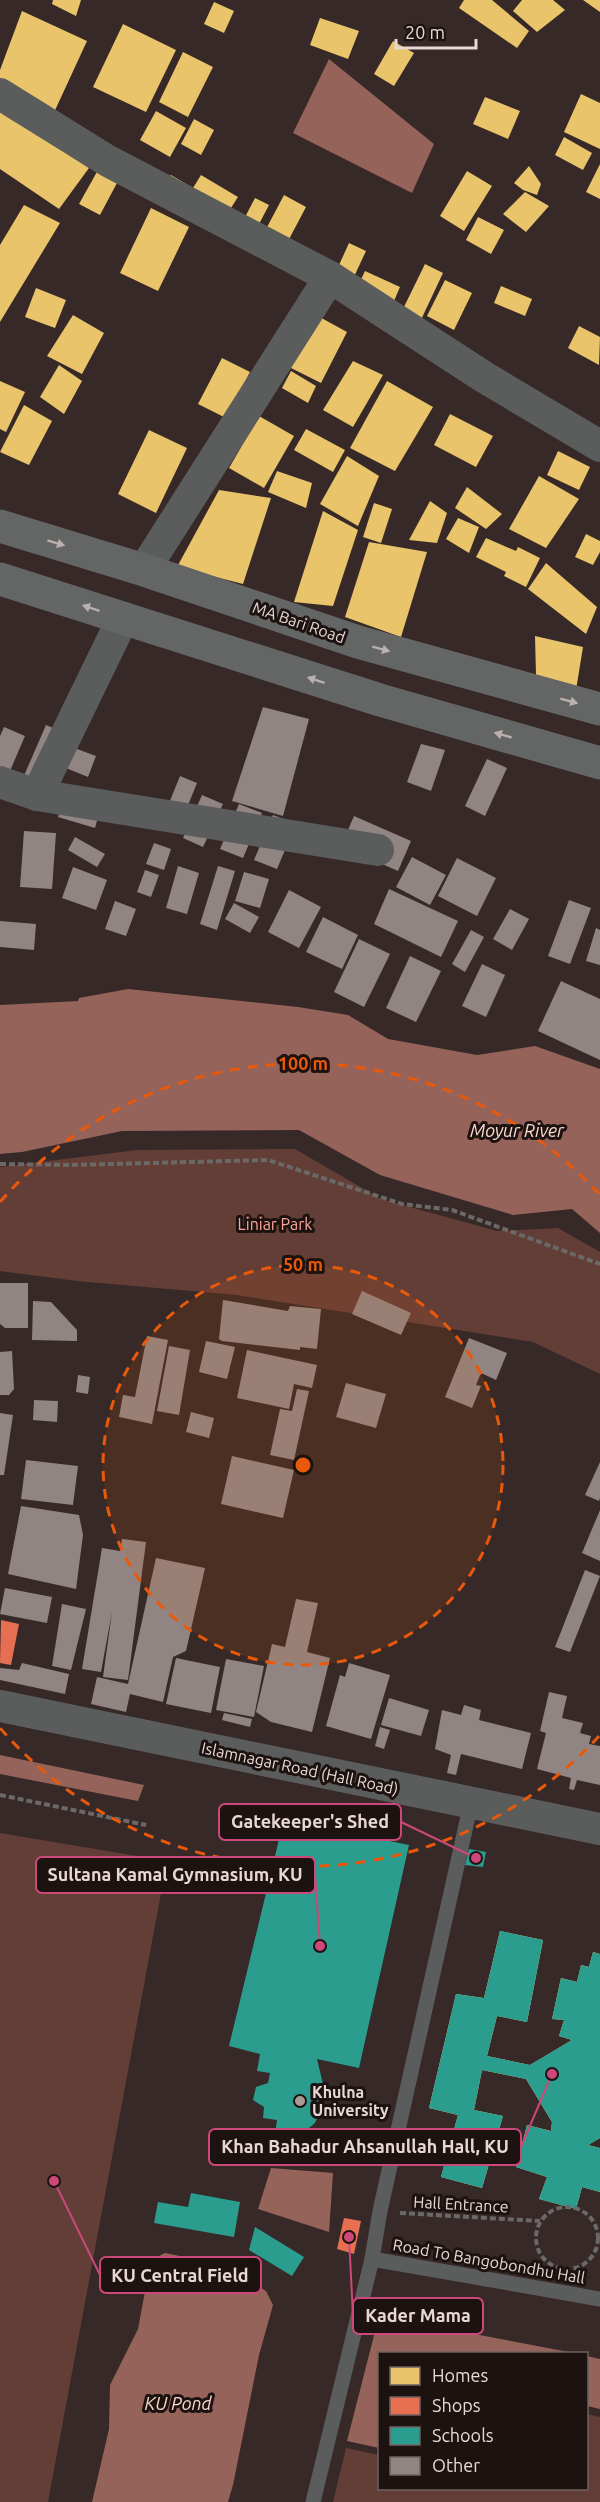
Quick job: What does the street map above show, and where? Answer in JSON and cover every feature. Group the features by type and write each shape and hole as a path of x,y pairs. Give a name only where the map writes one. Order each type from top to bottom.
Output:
{"main road":[{"name":"MA Bari Road","path":"0,526 144,570 358,642 600,709"},
{"path":"0,579 380,700 600,763"}],"street":[{"path":"0,94 108,161 330,277 484,377 600,446"},
{"path":"144,570 330,277"},
{"path":"37,795 123,618"},
{"path":"0,782 37,795 378,850"},
{"name":"Islamnagar Road (Hall Road)","path":"0,1706 600,1829"}],"lane":[{"path":"313,2502 372,2259 380,2211 471,1803"},
{"name":"Road To Bangobondhu Hall","path":"372,2259 600,2299"}],"path":[{"path":"0,1164 72,1165 268,1160 402,1204 452,1210 600,1264"},
{"path":"0,1795 146,1826"},
{"name":"Hall Entrance","path":"380,2211 540,2221 557,2208 579,2209 595,2224 598,2246 586,2264 565,2270 545,2262 535,2242 540,2221"}],"green space":[{"name":"Liniar Park","path":"295,1149 381,1199 497,1231 558,1228 600,1252 600,1374 533,1342 237,1295 77,1281 0,1271 0,1167 137,1150"},
{"path":"0,1833 167,1861 48,2502 0,2502"},
{"path":"588,2414 600,2417 600,2502 333,2502 346,2448 378,2455 378,2490 588,2490"}],"water":[{"path":"329,59 434,144 412,193 293,133"},
{"name":"Moyur River","path":"128,989 298,1007 348,1015 388,1039 477,1055 535,1046 600,1069 600,1233 572,1209 513,1215 380,1175 299,1130 122,1131 22,1152 0,1154 0,1005 78,1001 79,998"},
{"path":"0,1755 144,1785 138,1801 0,1774"},
{"path":"271,2168 333,2173 329,2232 258,2209"},
{"name":"KU Pond","path":"165,2253 180,2256 253,2283 266,2291 273,2305 259,2355 233,2485 228,2502 92,2502 109,2429 110,2385 138,2329 149,2270 155,2258"},
{"path":"379,2316 569,2352 378,2352 378,2448 347,2441"},
{"path":"588,2356 600,2359 600,2409 588,2406"}],"building: Homes":[{"path":"53,0 81,0 76,16 52,4"},
{"path":"464,0 492,0 529,31 517,48 459,8"},
{"path":"522,0 553,0 565,10 537,32 513,11"},
{"path":"583,0 600,0 600,12"},
{"path":"214,2 234,11 224,33 204,24"},
{"path":"22,11 87,41 51,119 0,88 0,70"},
{"path":"320,18 359,31 348,59 310,45"},
{"path":"123,24 176,50 146,112 93,87"},
{"path":"393,41 414,53 394,86 374,74"},
{"path":"183,52 213,67 188,117 159,102"},
{"path":"581,94 600,103 600,149 564,132"},
{"path":"485,97 520,111 508,139 473,124"},
{"path":"0,110 89,168 59,209 0,169"},
{"path":"156,111 186,128 170,157 140,140"},
{"path":"194,119 214,130 201,155 181,144"},
{"path":"564,137 592,153 583,170 555,155"},
{"path":"600,164 600,199 586,192"},
{"path":"529,166 541,184 537,195 523,190 514,183"},
{"path":"98,170 118,181 100,215 79,204"},
{"path":"467,171 492,186 464,231 440,216"},
{"path":"171,175 193,188 201,175 238,197 229,211 165,185"},
{"path":"525,192 549,206 526,232 503,214"},
{"path":"284,195 306,207 287,243 265,231"},
{"path":"255,198 269,205 258,226 244,219"},
{"path":"24,205 60,223 0,322 0,245"},
{"path":"151,208 189,227 158,291 120,273"},
{"path":"478,217 504,230 491,254 466,240"},
{"path":"349,243 366,251 351,283 334,276"},
{"path":"425,264 443,273 419,324 400,315"},
{"path":"365,271 400,287 391,308 355,292"},
{"path":"445,280 472,293 454,330 427,316"},
{"path":"501,286 532,299 525,316 494,303"},
{"path":"36,288 66,300 55,328 25,317"},
{"path":"73,315 104,333 82,374 47,356"},
{"path":"316,315 347,332 321,383 289,367"},
{"path":"579,326 600,337 599,365 568,348"},
{"path":"222,358 250,372 226,418 198,404"},
{"path":"353,361 383,375 353,427 323,410"},
{"path":"59,365 82,381 64,414 40,397"},
{"path":"291,371 316,386 308,403 282,388"},
{"path":"0,381 25,392 6,432 0,429"},
{"path":"387,381 433,407 395,471 350,448"},
{"path":"24,405 52,421 29,465 0,452"},
{"path":"450,414 493,436 476,467 434,445"},
{"path":"259,416 294,436 264,488 229,468"},
{"path":"306,429 345,450 333,472 294,450"},
{"path":"149,430 187,448 156,513 118,494"},
{"path":"558,451 590,467 579,490 547,475"},
{"path":"347,456 379,476 358,526 320,504"},
{"path":"277,471 312,483 306,508 268,492"},
{"path":"539,476 579,499 546,548 509,529"},
{"path":"467,487 502,514 486,529 455,508"},
{"path":"219,490 271,498 243,584 177,567"},
{"path":"430,501 447,513 437,543 409,540"},
{"path":"374,503 392,509 381,543 363,537"},
{"path":"323,511 358,530 333,606 294,602"},
{"path":"458,518 479,527 469,553 446,539"},
{"path":"586,534 600,541 600,552 593,565 575,557"},
{"path":"486,538 516,551 518,547 540,558 526,587 504,576 506,572 476,557"},
{"path":"369,542 427,552 401,637 345,617"},
{"path":"546,563 597,607 586,634 528,589"},
{"path":"535,636 583,647 576,690 536,675"},
{"path":"500,1931 543,1940 527,2022 497,2016 487,2056 530,2065 572,2040 559,2036 564,2020 552,2019 561,1978 577,1982 581,1965 589,1967 593,1952 600,1954 600,2138 588,2145 600,2148 600,2192 582,2187 576,2209 539,2199 547,2177 516,2167 527,2125 551,2131 552,2122 526,2079 482,2070 474,2110 503,2116 482,2188 441,2177 458,2115 429,2108 456,1994 484,1998"}],"building: Shops":[{"path":"1,1620 19,1624 11,1665 0,1663"},
{"path":"344,2218 361,2221 354,2254 337,2249"}],"building: Schools":[{"path":"284,1819 409,1845 359,2068 317,2059 323,2084 320,2112 315,2123 304,2132 282,2135 275,2134 277,2120 263,2118 264,2107 253,2100 256,2087 268,2083 270,2073 257,2071 260,2054 229,2046"},
{"path":"469,1849 486,1852 483,1867 465,1865"},
{"path":"500,1931 543,1940 527,2022 497,2016 487,2056 530,2065 572,2040 559,2036 564,2020 552,2019 561,1978 577,1982 581,1965 589,1967 593,1952 600,1954 600,2138 588,2145 600,2148 600,2192 582,2187 576,2209 539,2199 547,2177 516,2167 527,2125 551,2131 552,2122 526,2079 482,2070 474,2110 503,2116 482,2188 441,2177 458,2115 429,2108 456,1994 484,1998"},
{"path":"191,2193 240,2202 234,2237 154,2223 158,2202 188,2207"},
{"path":"255,2227 304,2257 292,2276 249,2250"}],"building: Other":[{"path":"263,707 309,719 283,816 232,801"},
{"path":"46,725 65,733 42,786 23,778"},
{"path":"4,727 25,736 0,794 0,736"},
{"path":"421,744 445,750 431,791 407,782"},
{"path":"69,746 96,756 88,777 61,766"},
{"path":"487,759 507,768 485,816 465,806"},
{"path":"180,776 197,783 184,815 167,808"},
{"path":"202,795 223,804 203,847 183,838"},
{"path":"64,798 100,810 95,828 58,817"},
{"path":"239,804 262,813 243,858 220,849"},
{"path":"273,815 296,824 277,869 254,860"},
{"path":"354,816 411,841 398,871 341,846"},
{"path":"24,831 56,833 52,889 20,887"},
{"path":"75,837 105,854 97,867 68,850"},
{"path":"154,843 171,849 164,870 146,864"},
{"path":"412,857 446,875 430,905 396,887"},
{"path":"457,858 496,878 477,916 438,896"},
{"path":"178,866 199,873 187,914 166,908"},
{"path":"218,866 235,871 217,930 200,924"},
{"path":"73,867 107,880 96,910 62,898"},
{"path":"145,870 159,875 151,897 137,892"},
{"path":"244,872 269,879 260,908 235,901"},
{"path":"389,889 458,921 441,957 374,924"},
{"path":"289,890 321,907 299,948 268,932"},
{"path":"569,900 591,908 570,964 548,956"},
{"path":"115,901 136,909 126,936 105,929"},
{"path":"234,903 259,917 250,933 225,919"},
{"path":"510,909 529,919 512,950 493,939"},
{"path":"323,917 358,935 342,969 306,952"},
{"path":"0,921 36,924 34,950 0,947"},
{"path":"596,928 600,930 600,965 586,961"},
{"path":"471,930 484,937 465,972 452,964"},
{"path":"359,939 390,954 364,1007 334,992"},
{"path":"410,956 441,971 416,1022 386,1008"},
{"path":"482,964 505,975 486,1017 462,1006"},
{"path":"561,981 600,999 600,1060 538,1031"},
{"path":"0,1283 28,1283 28,1328 5,1328 0,1324"},
{"path":"362,1291 411,1313 401,1335 352,1314"},
{"path":"223,1300 288,1311 290,1306 321,1309 317,1349 300,1347 300,1350 222,1341 219,1339"},
{"path":"33,1301 51,1302 77,1330 77,1341 32,1340"},
{"path":"147,1336 168,1340 152,1424 119,1417 123,1395 135,1397"},
{"path":"469,1338 507,1353 496,1380 481,1373 476,1385 481,1386 472,1408 445,1397"},
{"path":"206,1341 235,1347 227,1379 199,1372"},
{"path":"169,1346 190,1350 179,1415 157,1411"},
{"path":"247,1350 317,1365 312,1388 294,1384 289,1409 237,1398"},
{"path":"12,1351 14,1389 9,1395 0,1395 0,1352"},
{"path":"78,1375 90,1377 88,1394 76,1392"},
{"path":"346,1383 386,1394 376,1428 336,1417"},
{"path":"297,1389 309,1391 294,1460 270,1455 280,1409 292,1411"},
{"path":"34,1400 58,1401 57,1422 33,1420"},
{"path":"191,1412 214,1418 209,1438 186,1432"},
{"path":"0,1413 13,1415 4,1475 0,1475"},
{"path":"232,1456 294,1470 283,1518 221,1504"},
{"path":"26,1460 78,1466 73,1505 21,1499"},
{"path":"600,1462 600,1498 599,1501 585,1495"},
{"path":"21,1506 79,1515 83,1535 76,1589 8,1574"},
{"path":"600,1510 600,1561 582,1553"},
{"path":"122,1539 146,1542 128,1680 103,1677 112,1612 101,1672 82,1669 102,1548 120,1551"},
{"path":"156,1558 205,1568 186,1651 173,1657 163,1702 130,1694 126,1712 91,1704 97,1677 128,1684"},
{"path":"585,1570 600,1576 570,1652 555,1647"},
{"path":"5,1588 52,1597 47,1623 0,1614"},
{"path":"296,1599 318,1603 307,1652 330,1658 312,1732 271,1722 256,1712 272,1644 285,1647"},
{"path":"62,1604 86,1609 71,1670 52,1666"},
{"path":"176,1658 220,1667 211,1713 166,1704"},
{"path":"226,1659 264,1666 254,1717 216,1710"},
{"path":"22,1663 69,1674 65,1694 0,1680 0,1668 19,1670"},
{"path":"349,1663 390,1675 371,1739 326,1726 340,1675 345,1677"},
{"path":"549,1692 567,1696 562,1718 583,1723 580,1733 591,1736 589,1744 600,1746 600,1785 577,1780 574,1790 569,1789 571,1778 537,1769 546,1733 540,1731"},
{"path":"389,1698 429,1710 421,1736 381,1725"},
{"path":"464,1705 481,1710 479,1720 531,1733 522,1769 461,1754 456,1775 447,1773 451,1755 435,1749 442,1710 461,1715"},
{"path":"224,1713 252,1719 250,1727 222,1720"},
{"path":"380,1727 390,1730 384,1749 375,1746"}],"place":[{"name":"Gatekeeper's Shed","path":"476,1858"},
{"name":"Sultana Kamal Gymnasium, KU","path":"320,1946"},
{"name":"Khan Bahadur Ahsanullah Hall, KU","path":"552,2074"},
{"name":"Khulna University","path":"300,2101"},
{"name":"KU Central Field","path":"54,2181"},
{"name":"Kader Mama","path":"349,2237"}]}
